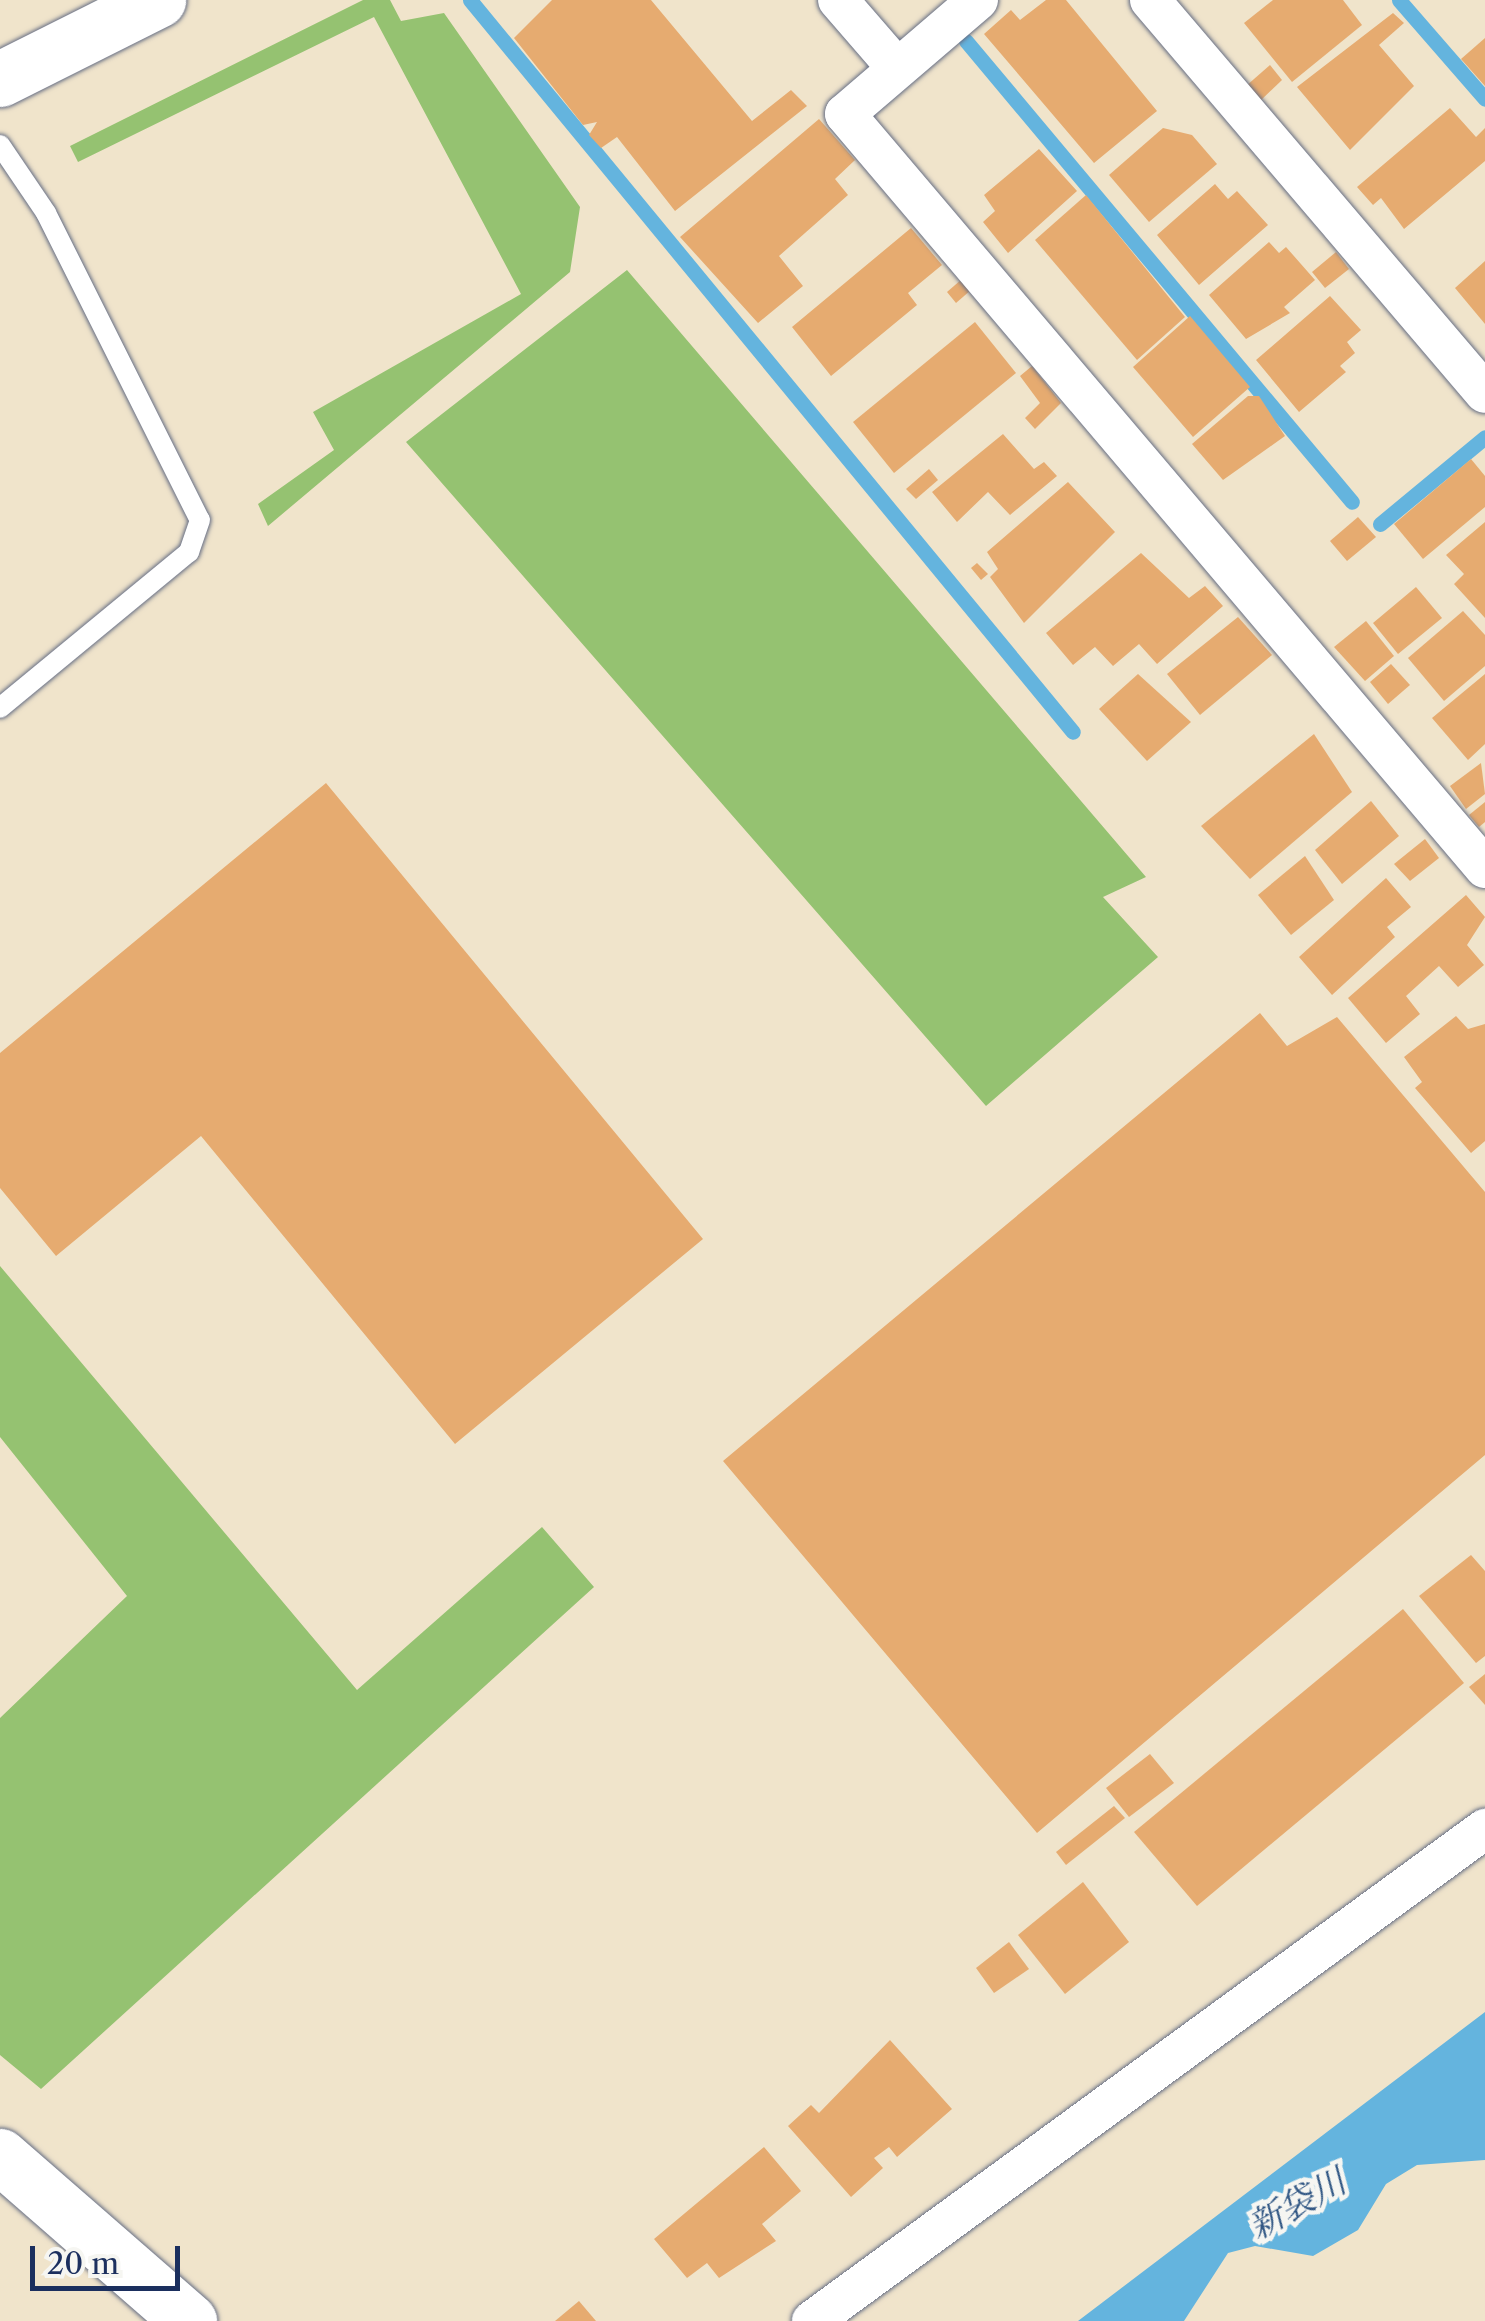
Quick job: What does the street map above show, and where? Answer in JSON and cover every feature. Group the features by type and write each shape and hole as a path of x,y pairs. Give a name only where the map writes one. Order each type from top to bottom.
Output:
{"main road":[{"path":"0,79 138,4"},
{"path":"0,2156 188,2321"}],"street":[{"path":"838,0 897,68"},
{"path":"978,0 845,114 1485,868"},
{"path":"1150,0 1485,393"},
{"path":"812,2321 1485,1829"}],"lane":[{"path":"0,145 46,213 200,520 189,552 0,708"}],"green space":[{"path":"363,0 390,0 401,21 444,13 580,207 570,272 268,526 258,504 334,450 313,412 521,294 374,17 78,162 70,146"},
{"path":"627,270 1146,877 1103,897 1158,957 986,1106 406,442"},
{"path":"0,1266 357,1690 542,1527 594,1587 41,2089 0,2055 0,1718 127,1596 0,1437"}],"water":[{"name":"新袋川","path":"1485,2012 1485,2160 1417,2165 1386,2184 1358,2230 1313,2256 1255,2246 1228,2253 1184,2321 1078,2321"}],"building":[{"path":"552,0 651,0 752,121 791,90 807,106 675,211 617,137 601,148 589,135 597,122 583,125 514,38"},
{"path":"1046,0 1066,0 1157,111 1094,163 984,34 1011,10 1020,20"},
{"path":"1273,0 1343,0 1362,25 1292,82 1244,23"},
{"path":"1393,13 1404,23 1379,45 1414,86 1350,150 1297,87"},
{"path":"1485,38 1485,86 1461,59"},
{"path":"1270,65 1282,80 1259,102 1246,86"},
{"path":"1450,108 1476,137 1485,128 1485,161 1404,229 1381,198 1373,205 1357,187"},
{"path":"819,119 855,160 835,179 848,195 779,256 803,286 758,323 680,237"},
{"path":"1163,128 1192,135 1217,164 1149,222 1109,175"},
{"path":"1039,149 1077,191 1008,253 983,222 995,211 984,195"},
{"path":"1215,184 1228,199 1237,191 1268,225 1199,285 1157,235"},
{"path":"1086,195 1185,317 1137,360 1035,240"},
{"path":"911,228 942,265 908,293 917,305 831,376 792,327"},
{"path":"1269,242 1279,253 1286,247 1315,280 1284,307 1290,313 1246,339 1209,295"},
{"path":"1336,252 1349,269 1325,288 1312,272"},
{"path":"1485,261 1485,324 1455,288"},
{"path":"962,279 971,290 956,303 947,292"},
{"path":"1330,296 1361,330 1347,342 1355,353 1340,366 1346,372 1299,412 1256,360"},
{"path":"1190,316 1250,387 1193,437 1133,367"},
{"path":"975,322 1016,373 894,473 853,422"},
{"path":"1032,366 1061,403 1035,429 1025,418 1040,403 1020,376"},
{"path":"1248,396 1259,396 1285,436 1223,480 1192,444"},
{"path":"1003,434 1034,469 1044,462 1057,476 1010,515 988,492 957,522 932,492"},
{"path":"1471,459 1485,476 1485,507 1423,559 1394,524"},
{"path":"929,469 938,480 916,499 906,489"},
{"path":"1068,482 1115,532 1024,623 990,577 998,569 987,552"},
{"path":"1358,517 1376,537 1347,561 1330,541"},
{"path":"1485,522 1485,618 1454,584 1464,574 1446,555"},
{"path":"1141,553 1189,598 1205,586 1223,606 1157,664 1139,644 1113,666 1095,647 1073,665 1046,633"},
{"path":"977,563 988,574 981,580 971,568"},
{"path":"1416,587 1442,618 1398,654 1373,623"},
{"path":"1463,611 1485,635 1485,666 1444,701 1408,658"},
{"path":"1238,617 1272,655 1200,715 1167,674"},
{"path":"1366,621 1394,656 1365,681 1334,647"},
{"path":"1391,664 1410,685 1388,704 1370,682"},
{"path":"1138,674 1191,722 1147,761 1099,709"},
{"path":"1485,674 1485,744 1468,760 1432,718"},
{"path":"1314,734 1352,792 1250,879 1201,826"},
{"path":"1481,763 1485,794 1466,809 1450,786"},
{"path":"326,783 703,1239 455,1444 201,1136 56,1256 0,1188 0,1053"},
{"path":"1371,801 1399,836 1342,884 1315,850"},
{"path":"1485,802 1485,822 1479,827 1469,815"},
{"path":"1425,839 1439,858 1410,881 1394,864"},
{"path":"1305,856 1334,900 1291,935 1258,895"},
{"path":"1386,878 1411,907 1387,927 1395,937 1332,995 1299,957"},
{"path":"1466,895 1485,917 1467,945 1484,965 1458,987 1439,966 1406,996 1420,1014 1386,1043 1348,998"},
{"path":"1260,1013 1287,1046 1337,1017 1485,1192 1485,1455 1037,1833 723,1461"},
{"path":"1456,1016 1468,1029 1485,1024 1485,1141 1471,1153 1415,1088 1422,1082 1404,1057"},
{"path":"1471,1555 1485,1571 1485,1656 1476,1663 1419,1596"},
{"path":"1403,1609 1464,1683 1197,1906 1134,1832"},
{"path":"1485,1674 1485,1705 1469,1687"},
{"path":"1150,1754 1174,1783 1129,1817 1106,1788"},
{"path":"1114,1806 1125,1818 1066,1865 1056,1852"},
{"path":"1083,1882 1129,1942 1065,1994 1018,1935"},
{"path":"1009,1942 1029,1969 994,1993 976,1968"},
{"path":"890,2040 952,2109 897,2157 889,2147 874,2158 883,2168 851,2197 788,2126 811,2105 819,2113"},
{"path":"764,2147 801,2191 762,2224 776,2241 719,2278 707,2263 687,2278 654,2239"},
{"path":"579,2301 596,2321 555,2321"}],"waterway":[{"path":"470,0 1073,732"},
{"path":"1399,0 1485,99"},
{"path":"966,41 1352,502"},
{"path":"1380,524 1485,437"}]}
